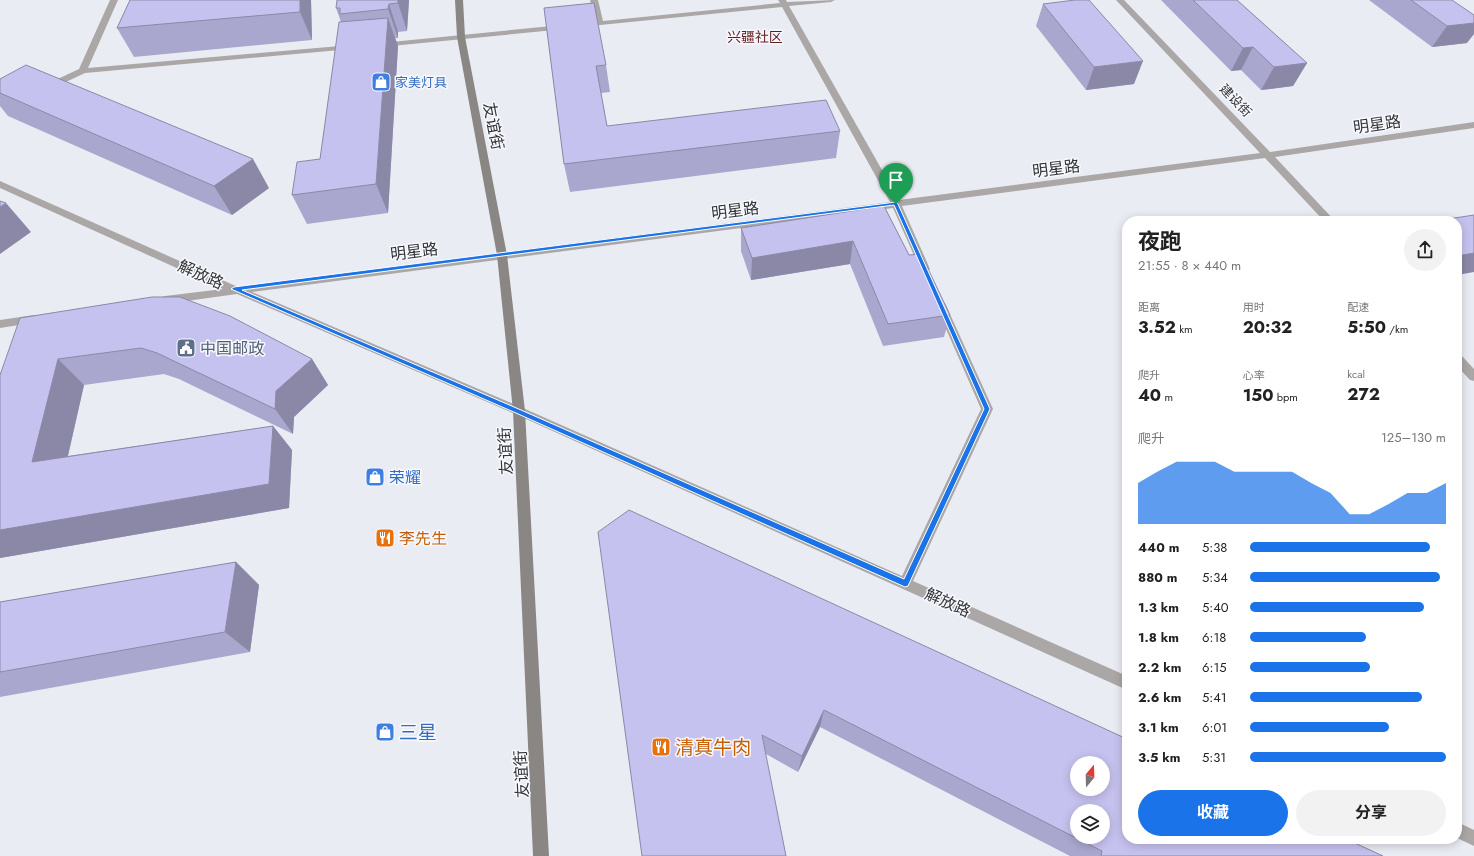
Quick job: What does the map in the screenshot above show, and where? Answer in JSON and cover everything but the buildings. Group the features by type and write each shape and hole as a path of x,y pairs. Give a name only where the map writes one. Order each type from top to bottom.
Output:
{"street":[{"path":"83,71 114,0"},
{"name":"友谊街","path":"459,0 461,37 502,255 519,411 541,856"},
{"path":"594,0 600,23"},
{"path":"374,45 573,26 783,2 831,0"},
{"name":"建设街","path":"1120,0 1325,216"},
{"path":"783,2 896,204 930,282"},
{"path":"42,90 83,71 359,46"},
{"name":"明星路","path":"158,301 234,289 1268,155 1474,125"},
{"name":"解放路","path":"0,184 234,289 519,411 1122,680"},
{"path":"905,583 987,409 937,296"},
{"path":"0,324 43,322"},
{"path":"1462,364 1474,377"},
{"path":"1462,832 1474,838"}],"place":[{"name":"家美灯具","path":"381,82"},
{"name":"中国邮政","path":"186,348"},
{"name":"荣耀","path":"375,477"},
{"name":"李先生","path":"385,538"},
{"name":"三星","path":"385,732"},
{"name":"清真牛肉","path":"661,747"}],"district":[{"name":"兴疆社区","path":"755,37"}],"route":[{"path":"896,204 987,409 905,583 519,411 234,289 502,255 896,204"}]}
